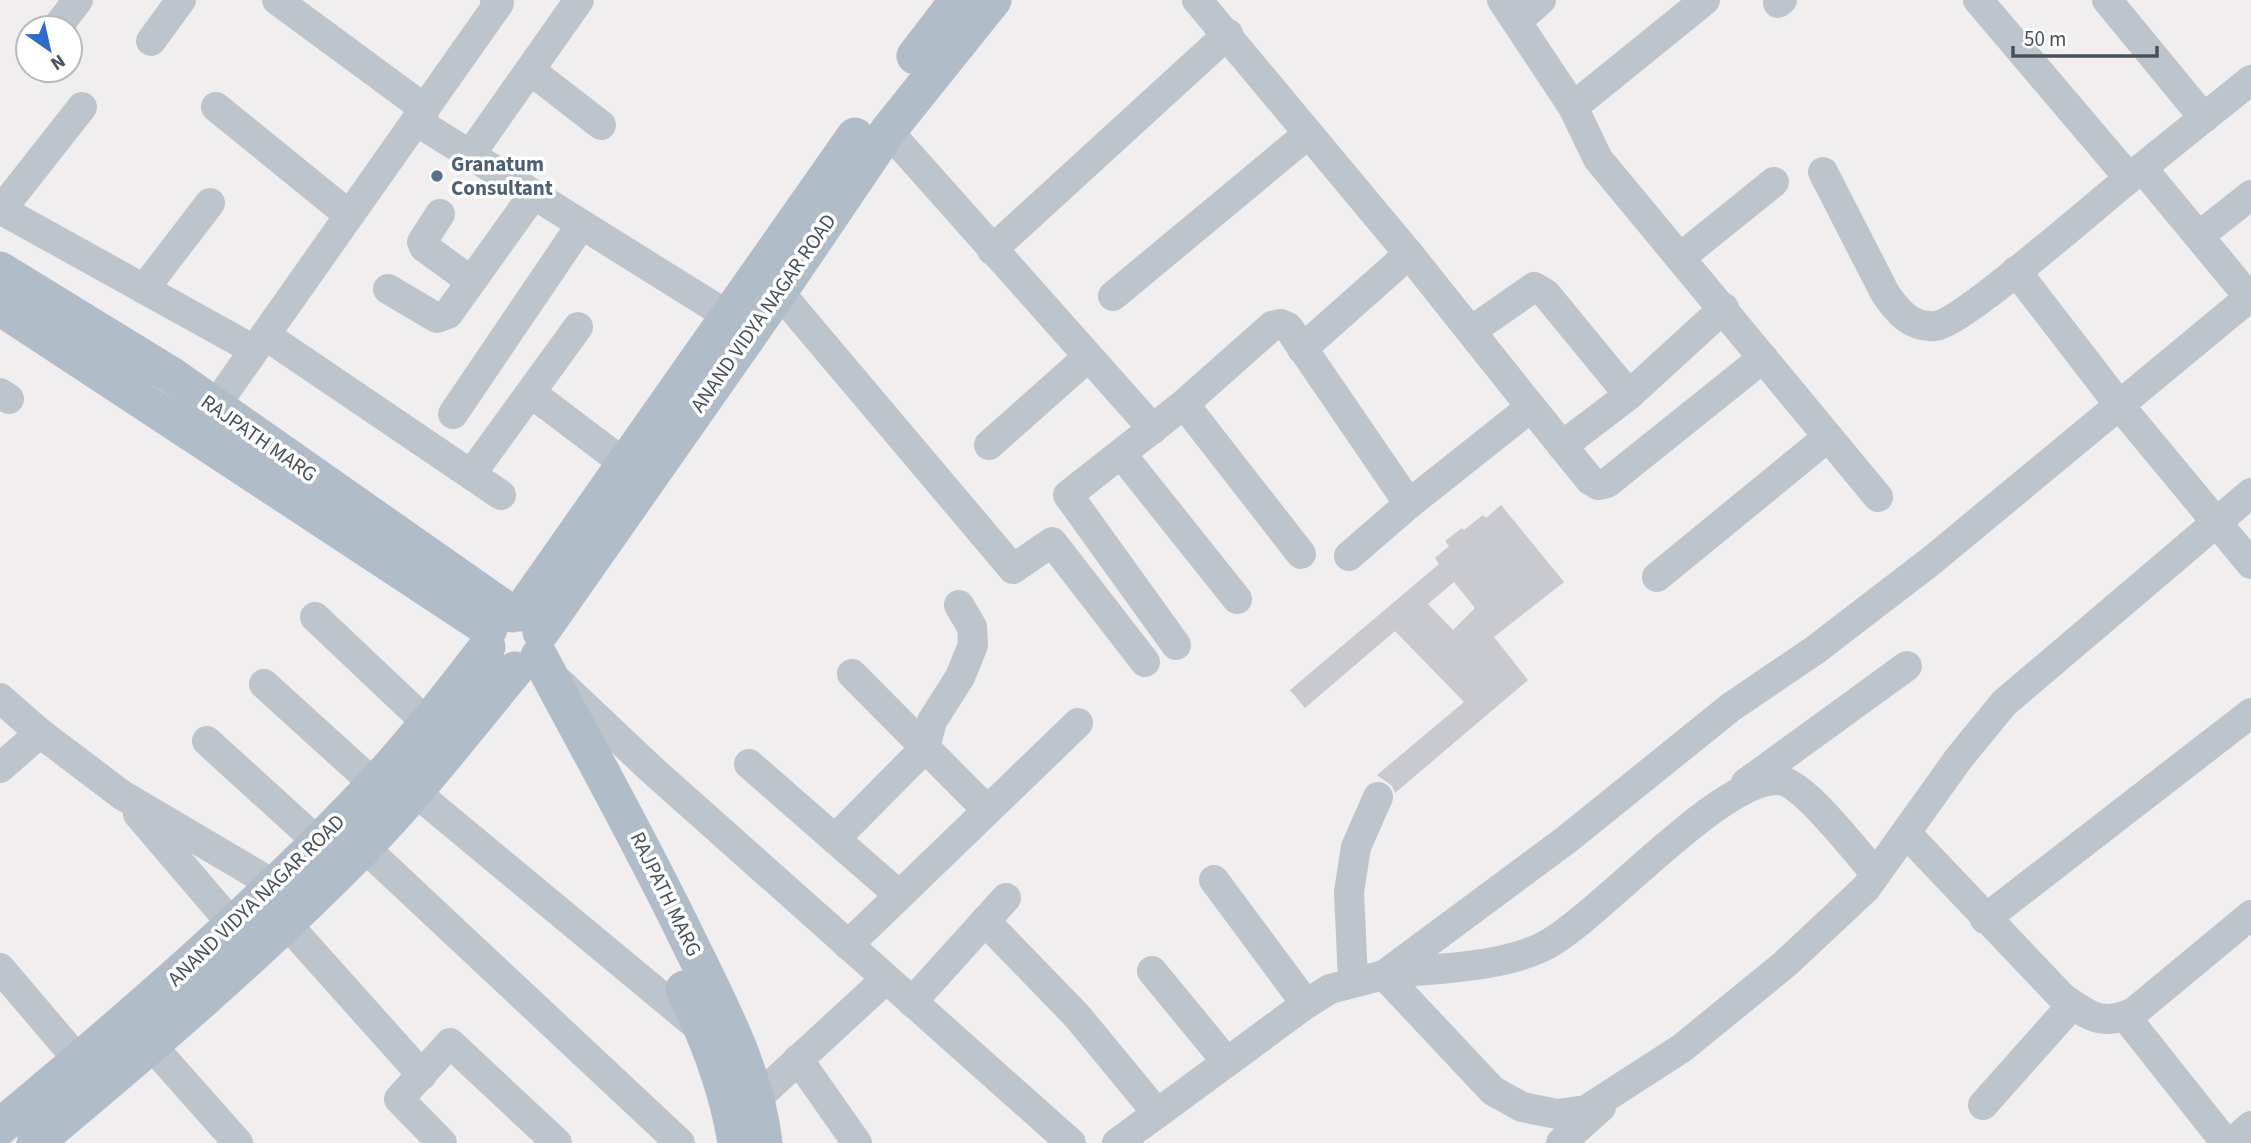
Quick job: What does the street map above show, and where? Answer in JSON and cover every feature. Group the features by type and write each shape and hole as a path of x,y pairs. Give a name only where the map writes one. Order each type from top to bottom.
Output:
{"main road":[{"name":"ANAND VIDYA NAGAR ROAD","path":"0,1127 127,1022 319,843 427,723 519,645 625,464 730,317 771,252 958,0"},
{"name":"ANAND VIDYA NAGAR ROAD","path":"34,1143 152,1046 286,923 364,847 414,792 779,292 888,131 993,0"},
{"name":"RAJPATH MARG","path":"0,270 171,375 204,421"},
{"name":"RAJPATH MARG","path":"0,307 204,421 519,645 631,822 717,998 757,1098 764,1143"},
{"name":"RAJPATH MARG","path":"519,645 702,1031 732,1118 736,1143"}],"street":[{"path":"67,14 78,0"},
{"path":"151,41 181,0"},
{"path":"277,0 470,155 730,317"},
{"path":"204,421 499,3 495,0"},
{"path":"470,155 579,0"},
{"path":"1197,0 1409,254 1590,480 1598,485 1607,483 1763,358"},
{"path":"1541,0 1509,10 1573,107 1598,159 1878,497"},
{"path":"1573,107 1705,0"},
{"path":"1384,975 1566,840 1731,707 1815,650 1895,589 2250,297 2199,236 2136,173 1978,0"},
{"path":"2107,0 2204,118"},
{"path":"992,250 1228,34"},
{"path":"530,70 601,125"},
{"path":"1823,172 1885,293 1909,321 1938,326 1954,318 2016,271 2251,80"},
{"path":"82,107 1,210 144,289 259,342 472,473 501,495"},
{"path":"216,107 349,215"},
{"path":"888,131 1153,429"},
{"path":"1113,296 1308,134"},
{"path":"1681,257 1774,182"},
{"path":"388,289 437,318 448,314 533,195"},
{"path":"2199,236 2251,195"},
{"path":"144,289 209,203"},
{"path":"440,214 422,242 424,247 471,281"},
{"path":"453,414 581,225"},
{"path":"1302,349 1409,254"},
{"path":"2016,271 2120,406 2251,564"},
{"path":"1471,331 1534,287 1546,294 1629,395"},
{"path":"779,292 1013,569 1052,542 1145,662"},
{"path":"1562,446 1629,395 1724,308"},
{"path":"1176,645 1068,495 1184,404 1272,326 1281,324 1288,327 1409,504"},
{"path":"472,473 578,327"},
{"path":"989,445 1088,357"},
{"path":"531,393 625,464"},
{"path":"1184,404 1301,554"},
{"path":"1349,556 1409,504 1531,407"},
{"path":"1657,577 1828,438"},
{"path":"1122,455 1237,599"},
{"path":"1384,975 1493,1091 1522,1107 1557,1114 1586,1110 1682,1048 1785,964 1866,888 1959,758 2004,703 2251,493"},
{"path":"835,839 925,748 932,721 960,677 973,645 972,627 958,605"},
{"path":"315,617 427,723"},
{"path":"519,645 650,768 1071,1143"},
{"path":"1117,1143 1226,1061 1330,989 1384,975 1501,962 1547,945 1721,802 1907,666"},
{"path":"852,674 986,809"},
{"path":"264,684 374,785"},
{"path":"0,698 40,733 122,795 274,884"},
{"path":"848,946 1077,723"},
{"path":"1985,919 2246,727"},
{"path":"0,768 40,733"},
{"path":"207,741 319,843"},
{"path":"749,764 899,895"},
{"path":"1721,802 1760,782 1780,780 1799,789 1876,874"},
{"path":"414,792 702,1031"},
{"path":"122,795 232,924"},
{"path":"1353,981 1349,892 1356,847 1378,797"},
{"path":"1906,833 1985,919 2072,1005 2099,1018 2115,1021 2134,1012 2251,915"},
{"path":"364,847 680,1143"},
{"path":"1214,880 1306,1004"},
{"path":"912,1002 1006,898"},
{"path":"985,920 1077,1016 1157,1113"},
{"path":"286,923 422,1075"},
{"path":"0,968 79,1061"},
{"path":"1152,971 1226,1061"},
{"path":"757,1098 886,979"},
{"path":"1983,1105 2072,1005"},
{"path":"2125,1016 2229,1143 2251,1126"},
{"path":"442,1143 399,1100 450,1043 557,1143"},
{"path":"152,1046 238,1143"},
{"path":"798,1059 857,1143"},
{"path":"1561,1143 1616,1093"}],"building":[{"path":"1501,505 1564,582 1494,637 1528,680 1395,793 1392,786 1377,775 1464,702 1395,631 1305,708 1290,690 1439,564 1435,558 1449,546 1445,541 1483,515 1486,518","holes":["1454,582 1475,608 1453,630 1428,604"]}],"place":[{"name":"Granatum Consultant","path":"437,176"}]}
